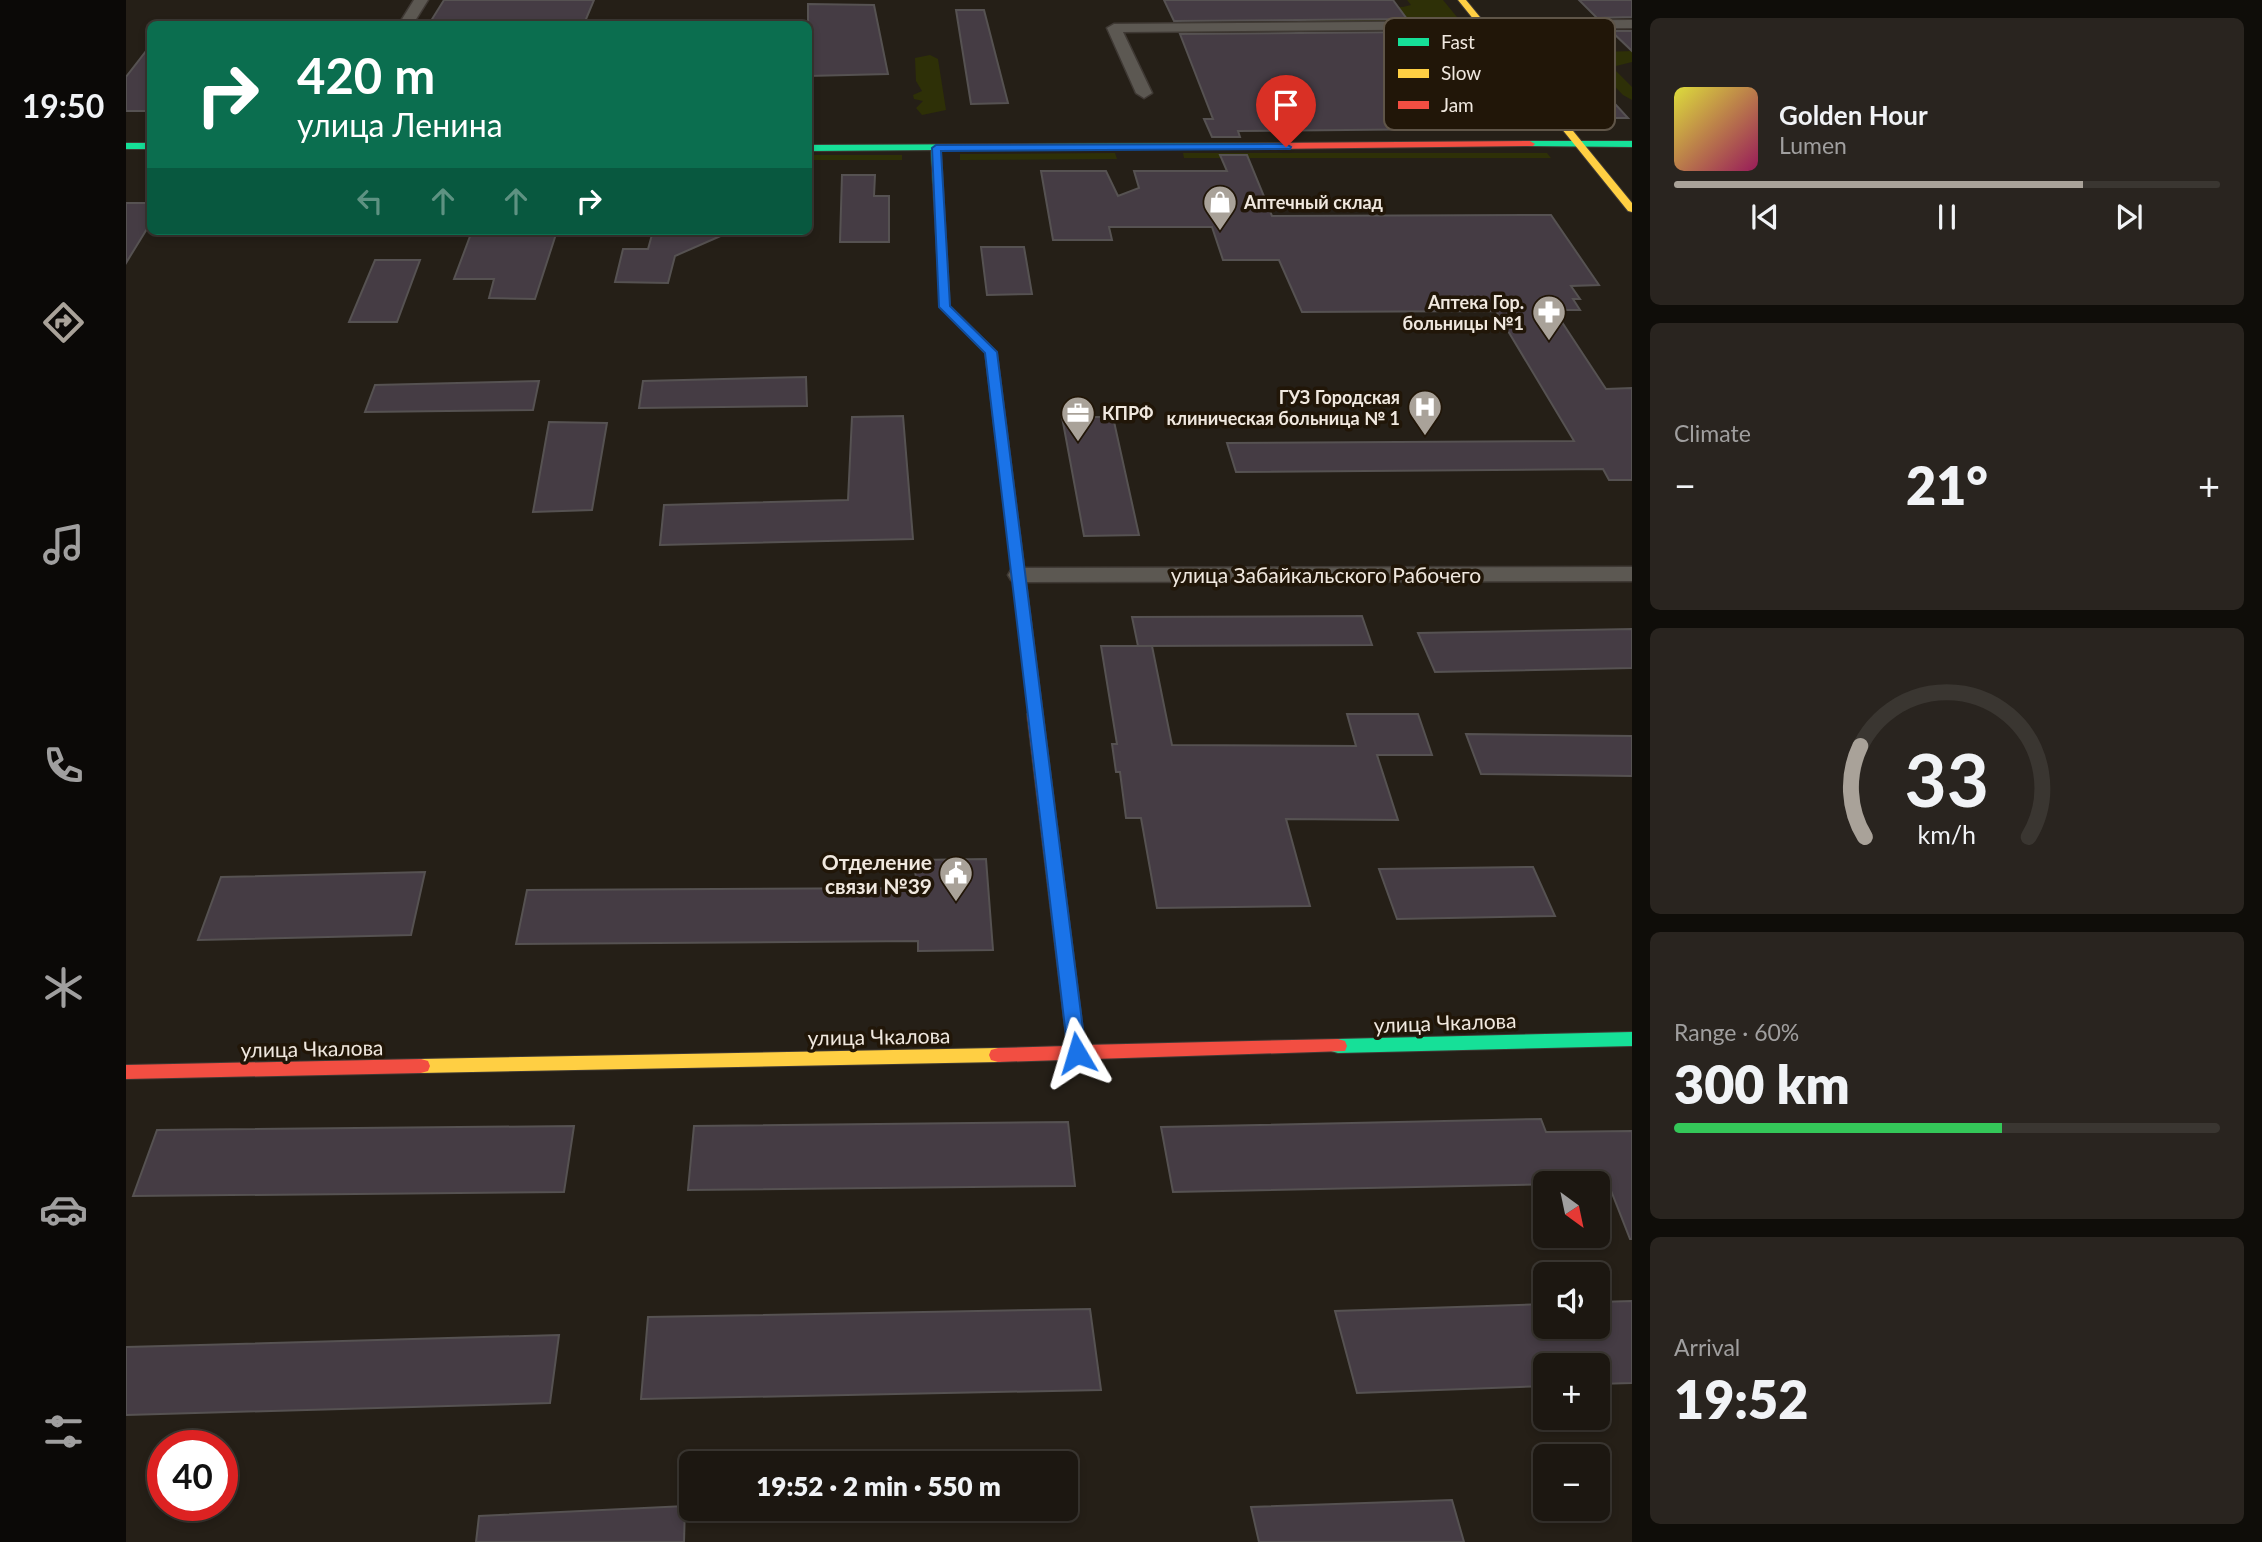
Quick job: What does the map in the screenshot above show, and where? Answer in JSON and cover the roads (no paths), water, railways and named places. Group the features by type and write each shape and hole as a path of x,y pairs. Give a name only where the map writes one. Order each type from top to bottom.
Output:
{"street":[{"path":"409,21 421,0"},
{"path":"1462,0 1476,18"},
{"path":"1144,93 1114,28 1384,25"},
{"path":"1567,130 1632,209"},
{"path":"812,148 1632,144"},
{"path":"126,146 147,146"},
{"path":"936,148 945,307 991,352 1077,1053"},
{"name":"улица Забайкальского Рабочего","path":"1020,575 1632,574"},
{"name":"улица Чкалова","path":"126,1072 1077,1053 1632,1038"}],"place":[{"name":"Аптечный склад","path":"1220,232"},
{"name":"Аптека Гор. больницы №1","path":"1549,342"},
{"name":"ГУЗ Городская клиническая больница № 1","path":"1425,437"},
{"name":"КПРФ","path":"1078,443"},
{"name":"Отделение связи №39","path":"956,903"}]}
